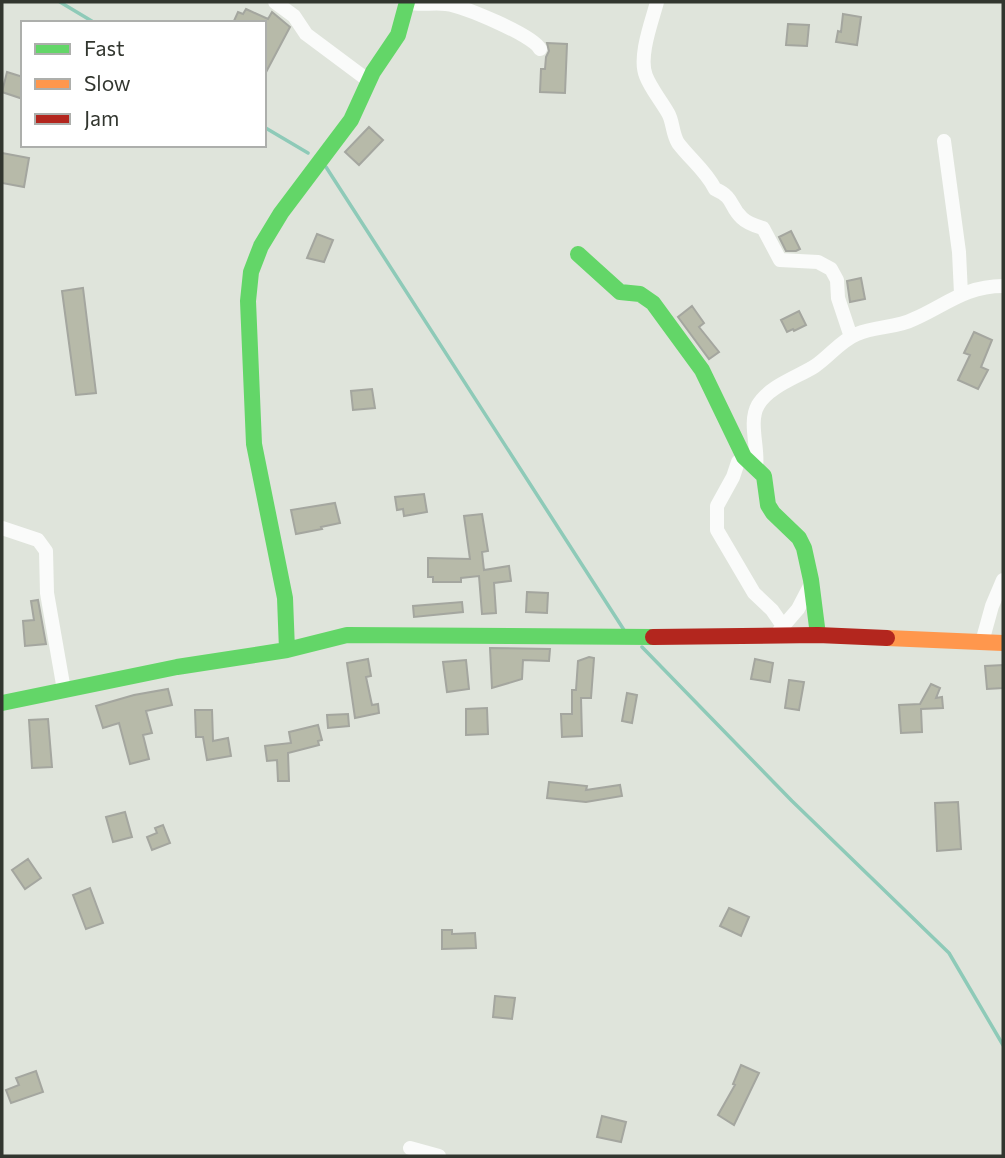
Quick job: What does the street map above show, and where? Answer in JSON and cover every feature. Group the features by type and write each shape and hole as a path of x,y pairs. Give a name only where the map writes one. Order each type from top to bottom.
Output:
{"street":[{"path":"275,2 294,16 306,34 369,81"},
{"path":"287,650 285,598 254,444 248,301 251,272 261,246 281,213 351,120 369,81 398,35 407,2 448,4 464,8 526,37 538,44 540,49"},
{"path":"657,2 645,47 644,69 646,78 669,115 671,127 679,143 715,189 727,194 739,216 746,222 763,228 780,260 818,262 831,268 837,281 838,298 851,337"},
{"path":"334,54 380,62"},
{"path":"944,141 959,252 961,294"},
{"path":"578,254 620,292 640,294 653,303 702,370 750,462 764,476 763,496 772,514 790,529 803,545 818,635"},
{"path":"750,462 757,447 754,415 760,402 772,390 818,364 834,348 859,332 913,320 961,294 1003,286"},
{"path":"750,462 738,461 718,506 717,530 754,593 772,610 780,630"},
{"path":"2,528 37,540 46,551 47,593 64,690"},
{"path":"982,642 1003,580"},
{"path":"780,630 798,609 811,584"},
{"path":"2,703 177,667 287,650 347,635 599,637 780,630 818,635 1003,643"},
{"path":"410,1148 439,1156"}],"building":[{"path":"246,9 268,19 272,12 290,27 266,72 266,21 234,21 238,12 243,14"},
{"path":"843,14 861,17 857,45 836,42 838,31 841,32"},
{"path":"788,24 809,25 807,46 786,45"},
{"path":"547,43 567,44 565,93 540,92 541,69 545,69 549,51"},
{"path":"7,72 21,76 21,98 2,92"},
{"path":"369,127 383,140 359,165 345,152"},
{"path":"2,153 29,158 24,187 2,183"},
{"path":"791,231 800,249 786,251 779,237"},
{"path":"317,234 333,240 324,262 307,258"},
{"path":"861,278 865,299 850,302 847,281"},
{"path":"83,288 96,393 76,395 62,291"},
{"path":"692,306 704,323 699,327 719,352 709,359 678,317"},
{"path":"799,311 806,325 787,332 781,320"},
{"path":"974,332 992,340 981,367 988,370 978,389 958,380 970,355 964,353"},
{"path":"372,389 375,408 353,410 351,391"},
{"path":"424,494 427,512 404,516 403,509 397,510 395,497"},
{"path":"335,503 340,523 296,534 291,510"},
{"path":"482,514 488,551 482,552 484,570 509,566 511,581 494,583 496,613 482,614 479,576 461,578 461,582 433,582 433,577 428,577 428,558 470,559 464,516"},
{"path":"527,592 548,593 547,613 526,612"},
{"path":"38,600 46,644 25,646 23,621 34,620 31,601"},
{"path":"462,602 463,612 414,617 413,606"},
{"path":"490,648 550,649 549,661 523,660 522,679 492,688"},
{"path":"594,658 591,698 581,698 582,736 562,737 561,714 572,714 572,690 576,690 578,661"},
{"path":"368,659 371,676 366,677 372,705 378,704 379,713 355,718 347,663"},
{"path":"755,659 773,663 770,682 751,679"},
{"path":"466,660 469,689 447,692 443,662"},
{"path":"1003,665 1003,688 987,689 985,666"},
{"path":"789,680 804,682 799,710 785,708"},
{"path":"931,684 940,688 936,698 942,697 943,708 921,709 922,732 901,733 899,705 920,704"},
{"path":"168,689 172,705 146,711 152,733 143,735 149,759 130,764 119,723 103,728 96,706"},
{"path":"627,693 637,695 632,723 622,721"},
{"path":"487,708 488,734 466,735 466,709"},
{"path":"195,710 212,710 213,741 228,738 231,756 207,760 203,737 196,737"},
{"path":"348,714 349,726 328,728 327,715"},
{"path":"48,719 52,767 32,768 29,720"},
{"path":"318,725 322,740 318,741 319,745 288,753 289,781 278,781 277,760 267,761 265,746 291,743 289,732"},
{"path":"549,782 587,786 586,790 620,785 622,796 586,802 547,798"},
{"path":"958,802 961,849 937,851 935,803"},
{"path":"125,812 132,837 113,842 106,817"},
{"path":"163,825 170,843 152,850 147,837 157,833 155,828"},
{"path":"28,859 41,878 25,889 12,870"},
{"path":"90,888 103,923 86,929 73,895"},
{"path":"729,908 749,917 741,936 720,926"},
{"path":"442,930 452,930 452,934 475,933 476,948 442,949"},
{"path":"495,996 515,998 512,1019 493,1017"},
{"path":"741,1065 759,1073 734,1125 718,1115 735,1085 733,1084"},
{"path":"36,1071 43,1092 11,1103 6,1090 19,1085 16,1078"},
{"path":"602,1116 626,1122 621,1142 597,1137"}],"waterway":[{"path":"60,2 92,21"},
{"path":"266,128 308,153"},
{"path":"326,167 624,630"},
{"path":"642,647 792,801 949,953 1003,1045"}],"traffic: fast":[{"path":"287,650 285,598 254,444 248,301 251,272 261,246 281,213 351,120 373,72 398,35 407,2"},
{"path":"578,254 620,292 640,294 653,303 702,370 744,457 764,476 768,505 799,538 804,548 818,635"},
{"path":"2,703 177,667 287,650 347,635 653,637"}],"traffic: slow":[{"path":"887,638 1003,643"}],"traffic: jam":[{"path":"653,637 818,635 887,638"}]}
